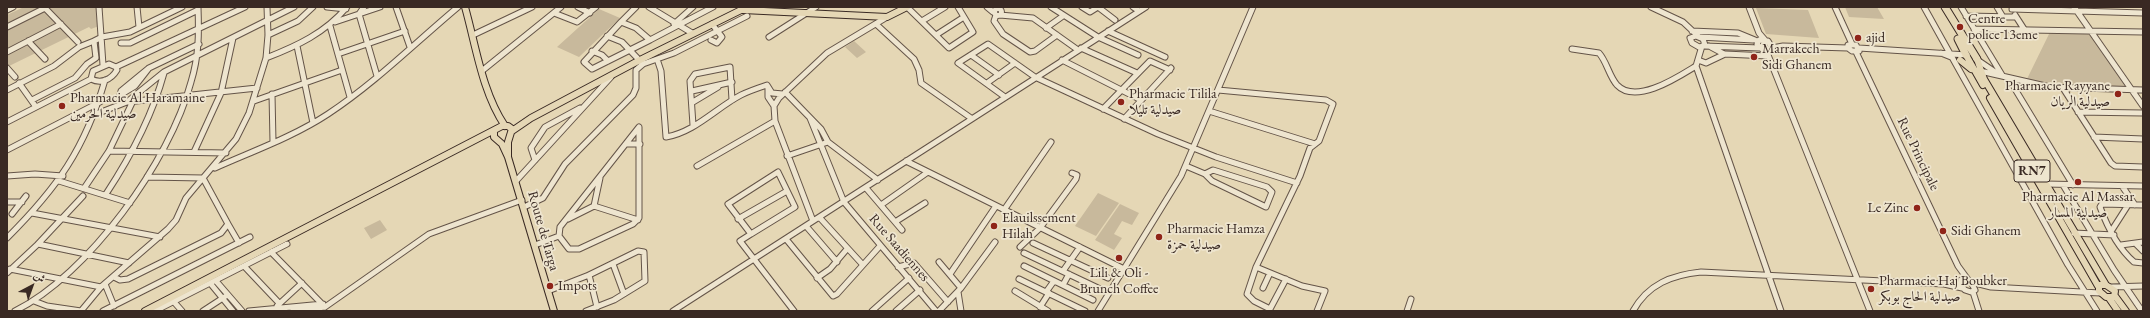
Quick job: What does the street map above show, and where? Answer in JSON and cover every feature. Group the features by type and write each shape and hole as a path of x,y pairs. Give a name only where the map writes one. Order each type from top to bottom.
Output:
{"highway":[{"name":"RN7","path":"1940,7 1966,55"},
{"name":"RN7","path":"1945,7 1977,59"}],"main road":[{"path":"465,7 497,115 498,123 493,135 497,139"},
{"path":"468,145 497,139 509,130 531,118 642,62 692,33 740,9 751,7 766,10"},
{"path":"692,33 740,9 887,17 907,7"},
{"name":"RN7","path":"1966,55 1971,66 1978,72 2074,233 2108,286 2118,311"},
{"name":"RN7","path":"1977,59 1978,72 2099,289 2113,296 2126,311"},
{"path":"1960,60 1978,72"},
{"path":"497,115 509,130"},
{"path":"145,311 495,130 509,130"},
{"name":"Route de Targa","path":"508,157 509,130"},
{"name":"Route de Targa","path":"497,139 508,157 516,181 554,311"},
{"path":"2099,289 2108,286"}],"street":[{"path":"7,10 13,7"},
{"path":"7,27 44,7 78,42"},
{"path":"99,7 103,65"},
{"path":"137,7 139,27"},
{"path":"167,7 168,13"},
{"path":"7,90 54,66 79,47 102,37 126,33 182,7"},
{"path":"231,12 239,7"},
{"path":"116,67 231,12 245,7"},
{"path":"85,187 109,151 130,102 164,72 256,25 268,22 294,7"},
{"path":"268,35 298,21 313,7"},
{"path":"328,7 346,8"},
{"path":"359,14 364,7"},
{"path":"266,58 297,46 332,24 380,7"},
{"path":"396,7 410,47"},
{"path":"212,169 313,123 377,76 458,7"},
{"path":"473,36 531,7"},
{"path":"483,70 562,7"},
{"path":"578,7 590,12"},
{"path":"554,13 577,22 596,7"},
{"path":"636,7 592,51 584,62 592,69 650,40 676,24 712,7"},
{"path":"651,7 692,33"},
{"path":"676,24 693,7"},
{"path":"769,38 806,12 816,7"},
{"path":"907,7 950,48 974,32 958,7"},
{"path":"922,21 945,7"},
{"path":"986,7 998,12 1031,18 1079,49 1137,74"},
{"path":"1051,7 1098,37 1138,56"},
{"path":"1082,7 1090,12 1098,7 1115,20"},
{"path":"1133,7 1139,11"},
{"path":"673,311 813,221 820,218 1035,77 1146,7"},
{"path":"1098,311 1168,199 1186,166 1253,7"},
{"path":"1651,7 1686,25 1705,42 1705,46 1698,58 1696,66 1781,311"},
{"path":"1749,7 1759,33 1759,40 1757,44 1768,56 1870,311"},
{"path":"1835,7 1850,46"},
{"path":"1924,7 2084,292 2097,311"},
{"path":"1961,7 2001,76"},
{"path":"1997,7 2003,17"},
{"path":"2138,7 2143,13"},
{"path":"16,311 34,301 61,279 87,254 111,228 147,177 162,151 186,97 198,54 201,26 198,8 129,44 121,43"},
{"path":"34,301 47,306 81,311 103,286 160,237 176,220 183,202 226,153 236,139 254,101 266,58 268,22 266,8"},
{"path":"332,24 346,8"},
{"path":"2024,29 2012,8 2076,9 2143,13"},
{"path":"2076,9 2143,106"},
{"path":"998,12 994,21 1001,32 1030,52 1035,51 1057,35"},
{"path":"359,14 377,76"},
{"path":"524,207 543,198 570,158 630,99 636,88 636,70 642,62 665,60 669,55 747,16"},
{"path":"1046,28 1063,16"},
{"path":"1966,16 2016,17"},
{"path":"774,106 784,93 827,53 887,17"},
{"path":"936,35 964,17"},
{"path":"621,22 636,28 650,40"},
{"path":"7,52 61,24"},
{"path":"332,24 338,54 350,97"},
{"path":"711,40 717,44 722,38 712,24"},
{"path":"876,24 914,59 919,70 921,83 972,118"},
{"path":"1686,25 1690,42 1695,46 1698,58 1706,63 1724,54"},
{"path":"1974,29 2143,32"},
{"path":"338,54 405,31"},
{"path":"1108,31 1165,57"},
{"path":"1692,31 1738,33 1771,46"},
{"path":"608,36 622,42 642,62"},
{"path":"1690,37 1759,40"},
{"path":"194,152 221,93 233,38"},
{"path":"28,41 45,59"},
{"path":"94,41 96,58"},
{"path":"149,68 135,86 120,95 121,91 149,68 199,44"},
{"path":"1005,97 958,63 988,44 1035,77 1103,109 1193,149 1297,183"},
{"path":"297,46 313,123"},
{"path":"1695,46 1761,48 1771,46 1850,46 1857,50 1966,55 1977,59 2001,76"},
{"path":"1705,46 1724,54 1768,56"},
{"path":"1768,56 1771,46"},
{"path":"1572,49 1595,51 1600,54 1618,86 1626,90 1641,92 1650,90 1696,66"},
{"name":"Rue Principale","path":"1857,50 1958,266"},
{"path":"592,51 602,55 608,61"},
{"path":"971,55 999,75"},
{"path":"1950,55 1971,66"},
{"path":"32,100 74,78 87,64 96,58 103,56"},
{"path":"1062,60 1141,100"},
{"path":"656,61 661,71 666,137 673,136 694,125 732,100 757,88 768,85"},
{"path":"1103,109 1150,61 1171,68 1124,118"},
{"path":"987,83 1015,63"},
{"path":"7,122 91,79 93,71 103,65 113,64 116,67"},
{"path":"91,79 96,82 105,80 116,73 116,67"},
{"path":"694,125 691,78 704,71 730,67 732,100"},
{"path":"7,68 15,77"},
{"path":"254,101 342,70"},
{"path":"106,194 133,152 157,100 164,72"},
{"path":"1978,72 2040,85 2063,88 2143,90"},
{"path":"516,181 612,76"},
{"path":"2011,79 2015,89 2073,185"},
{"path":"7,238 32,213 61,178 81,147 96,114 105,80"},
{"path":"692,91 732,82"},
{"path":"19,84 32,100 36,108"},
{"path":"693,102 722,85"},
{"path":"768,85 772,93 784,93 821,128 828,142 837,147 878,180"},
{"path":"768,85 768,97 774,106 775,121 787,156 813,221"},
{"path":"96,114 130,102 257,88"},
{"path":"2063,88 2113,164 2143,167"},
{"path":"1218,90 1331,102 1332,109 1319,141 1310,148 1297,183 1256,267 1247,292 1251,299 1271,309 1286,279"},
{"path":"272,94 273,142"},
{"path":"7,150 100,102"},
{"path":"535,160 531,148 544,128 583,106"},
{"path":"1209,111 1315,144"},
{"path":"2078,112 2143,113"},
{"name":"Rue Saadiennes","path":"810,118 820,146 844,202 880,246 920,290 936,311"},
{"path":"698,166 775,121"},
{"path":"639,127 640,210 638,220 574,251 566,249 558,236 559,229 639,127"},
{"path":"2094,137 2143,139"},
{"path":"787,156 820,146 828,142"},
{"path":"1004,210 1051,142"},
{"path":"626,144 640,144"},
{"path":"109,151 226,153"},
{"path":"906,161 1124,269"},
{"path":"1186,166 1206,174 1212,181 1261,206 1268,205 1272,192 1270,189 1214,170 1206,174"},
{"path":"751,235 728,204 778,172 796,208 751,235 740,241 753,260 794,311"},
{"path":"881,205 928,172"},
{"path":"1020,247 1040,228 1076,179 1077,175 1072,173"},
{"path":"7,176 35,174 61,178 130,203"},
{"path":"594,206 600,176"},
{"path":"147,177 203,178"},
{"path":"203,178 239,243"},
{"path":"2045,184 2143,186"},
{"path":"2063,184 2125,288 2142,311"},
{"path":"2122,186 2135,205"},
{"path":"866,188 902,230"},
{"path":"738,219 787,190"},
{"path":"12,214 26,196"},
{"path":"9,271 38,244 83,196"},
{"path":"293,311 322,308 429,234 521,198"},
{"path":"7,202 22,202"},
{"path":"895,222 925,203"},
{"path":"2143,205 2100,205 2101,211 2132,261 2143,264"},
{"path":"2113,232 2128,205"},
{"path":"565,221 594,206 638,220"},
{"path":"950,274 996,206"},
{"path":"32,213 160,237"},
{"path":"820,218 863,265"},
{"path":"114,277 120,280 128,279 221,232 227,227 228,224"},
{"path":"806,226 837,262"},
{"path":"2074,233 2092,234 2113,232"},
{"path":"535,245 558,236"},
{"path":"103,311 250,237"},
{"path":"786,239 817,278 834,296 880,246"},
{"path":"939,311 960,290 995,242"},
{"path":"2121,245 2143,242"},
{"path":"1033,243 1108,278"},
{"path":"38,244 129,263"},
{"path":"155,311 287,244"},
{"path":"2136,244 2143,251"},
{"path":"1063,271 1080,247"},
{"path":"817,278 829,270 847,249"},
{"path":"548,292 589,275 639,251 644,253 646,279 624,294 586,311"},
{"path":"271,252 302,283 322,308"},
{"path":"1024,253 1100,289"},
{"path":"939,262 950,274 960,290 961,311"},
{"path":"898,266 914,263 948,302"},
{"path":"613,264 624,294"},
{"path":"244,266 277,306"},
{"path":"1024,266 1094,300"},
{"path":"1958,266 1960,281 1978,308"},
{"path":"1958,266 1970,281 1978,308"},
{"path":"1256,267 1302,286 1325,291 1317,311"},
{"path":"9,271 103,286"},
{"path":"1633,311 1638,301 1651,288 1664,280 1680,275 1707,272 1944,284 1974,291 1991,287"},
{"path":"1263,288 1270,273"},
{"path":"1063,285 1069,274"},
{"path":"589,275 597,307"},
{"path":"872,311 909,278"},
{"path":"1020,279 1085,311"},
{"path":"1040,306 1054,281"},
{"path":"1944,284 1970,281 1991,287 2084,292 2099,289"},
{"path":"213,282 225,297 233,311"},
{"path":"277,306 302,283"},
{"path":"103,286 114,306"},
{"path":"2108,286 2125,288 2143,286"},
{"path":"2113,296 2125,288"},
{"path":"896,311 920,290"},
{"path":"1015,291 1048,311"},
{"path":"203,311 225,297"},
{"path":"225,297 242,311"},
{"path":"1407,311 1411,299"},
{"path":"174,302 182,311"},
{"path":"249,311 277,306 322,308"}],"shaded area":[{"path":"24,7 98,7 99,26 91,29 89,27 7,67 7,15"},
{"path":"1845,7 1877,7 1884,19 1849,17"},
{"path":"1756,8 1808,10 1819,38 1766,34"},
{"path":"599,9 620,18 579,57 557,47"},
{"path":"2050,32 2089,32 2127,87 2026,81"},
{"path":"854,41 866,52 857,58 845,47"},
{"path":"1098,193 1119,203 1096,236 1075,226"},
{"path":"1120,204 1139,213 1132,225 1122,221 1114,234 1122,238 1114,250 1095,240"},
{"path":"380,220 387,230 371,239 364,228"}],"place":[{"name":"Centre police 13eme","path":"1960,27"},
{"name":"ajid","path":"1858,38"},
{"name":"Marrakech Sidi Ghanem","path":"1754,57"},
{"name":"Pharmacie Rayyane صيدلية الريان","path":"2118,94"},
{"name":"Pharmacie Tilila صيدلية تليلا","path":"1121,102"},
{"name":"Pharmacie Al Haramaine صيدلية الحرمين","path":"62,106"},
{"name":"Pharmacie Al Massar صيدلية المسار","path":"2078,182"},
{"name":"Le Zinc","path":"1917,208"},
{"name":"Elauilssement Hilah","path":"994,226"},
{"name":"Sidi Ghanem","path":"1943,231"},
{"name":"Pharmacie Hamza صيدلية حمزة","path":"1159,237"},
{"name":"Lili & Oli - Brunch Coffee","path":"1119,258"},
{"name":"Impots","path":"550,286"},
{"name":"Pharmacie Haj Boubker صيدلية الحاج بوبكر","path":"1871,289"}]}
